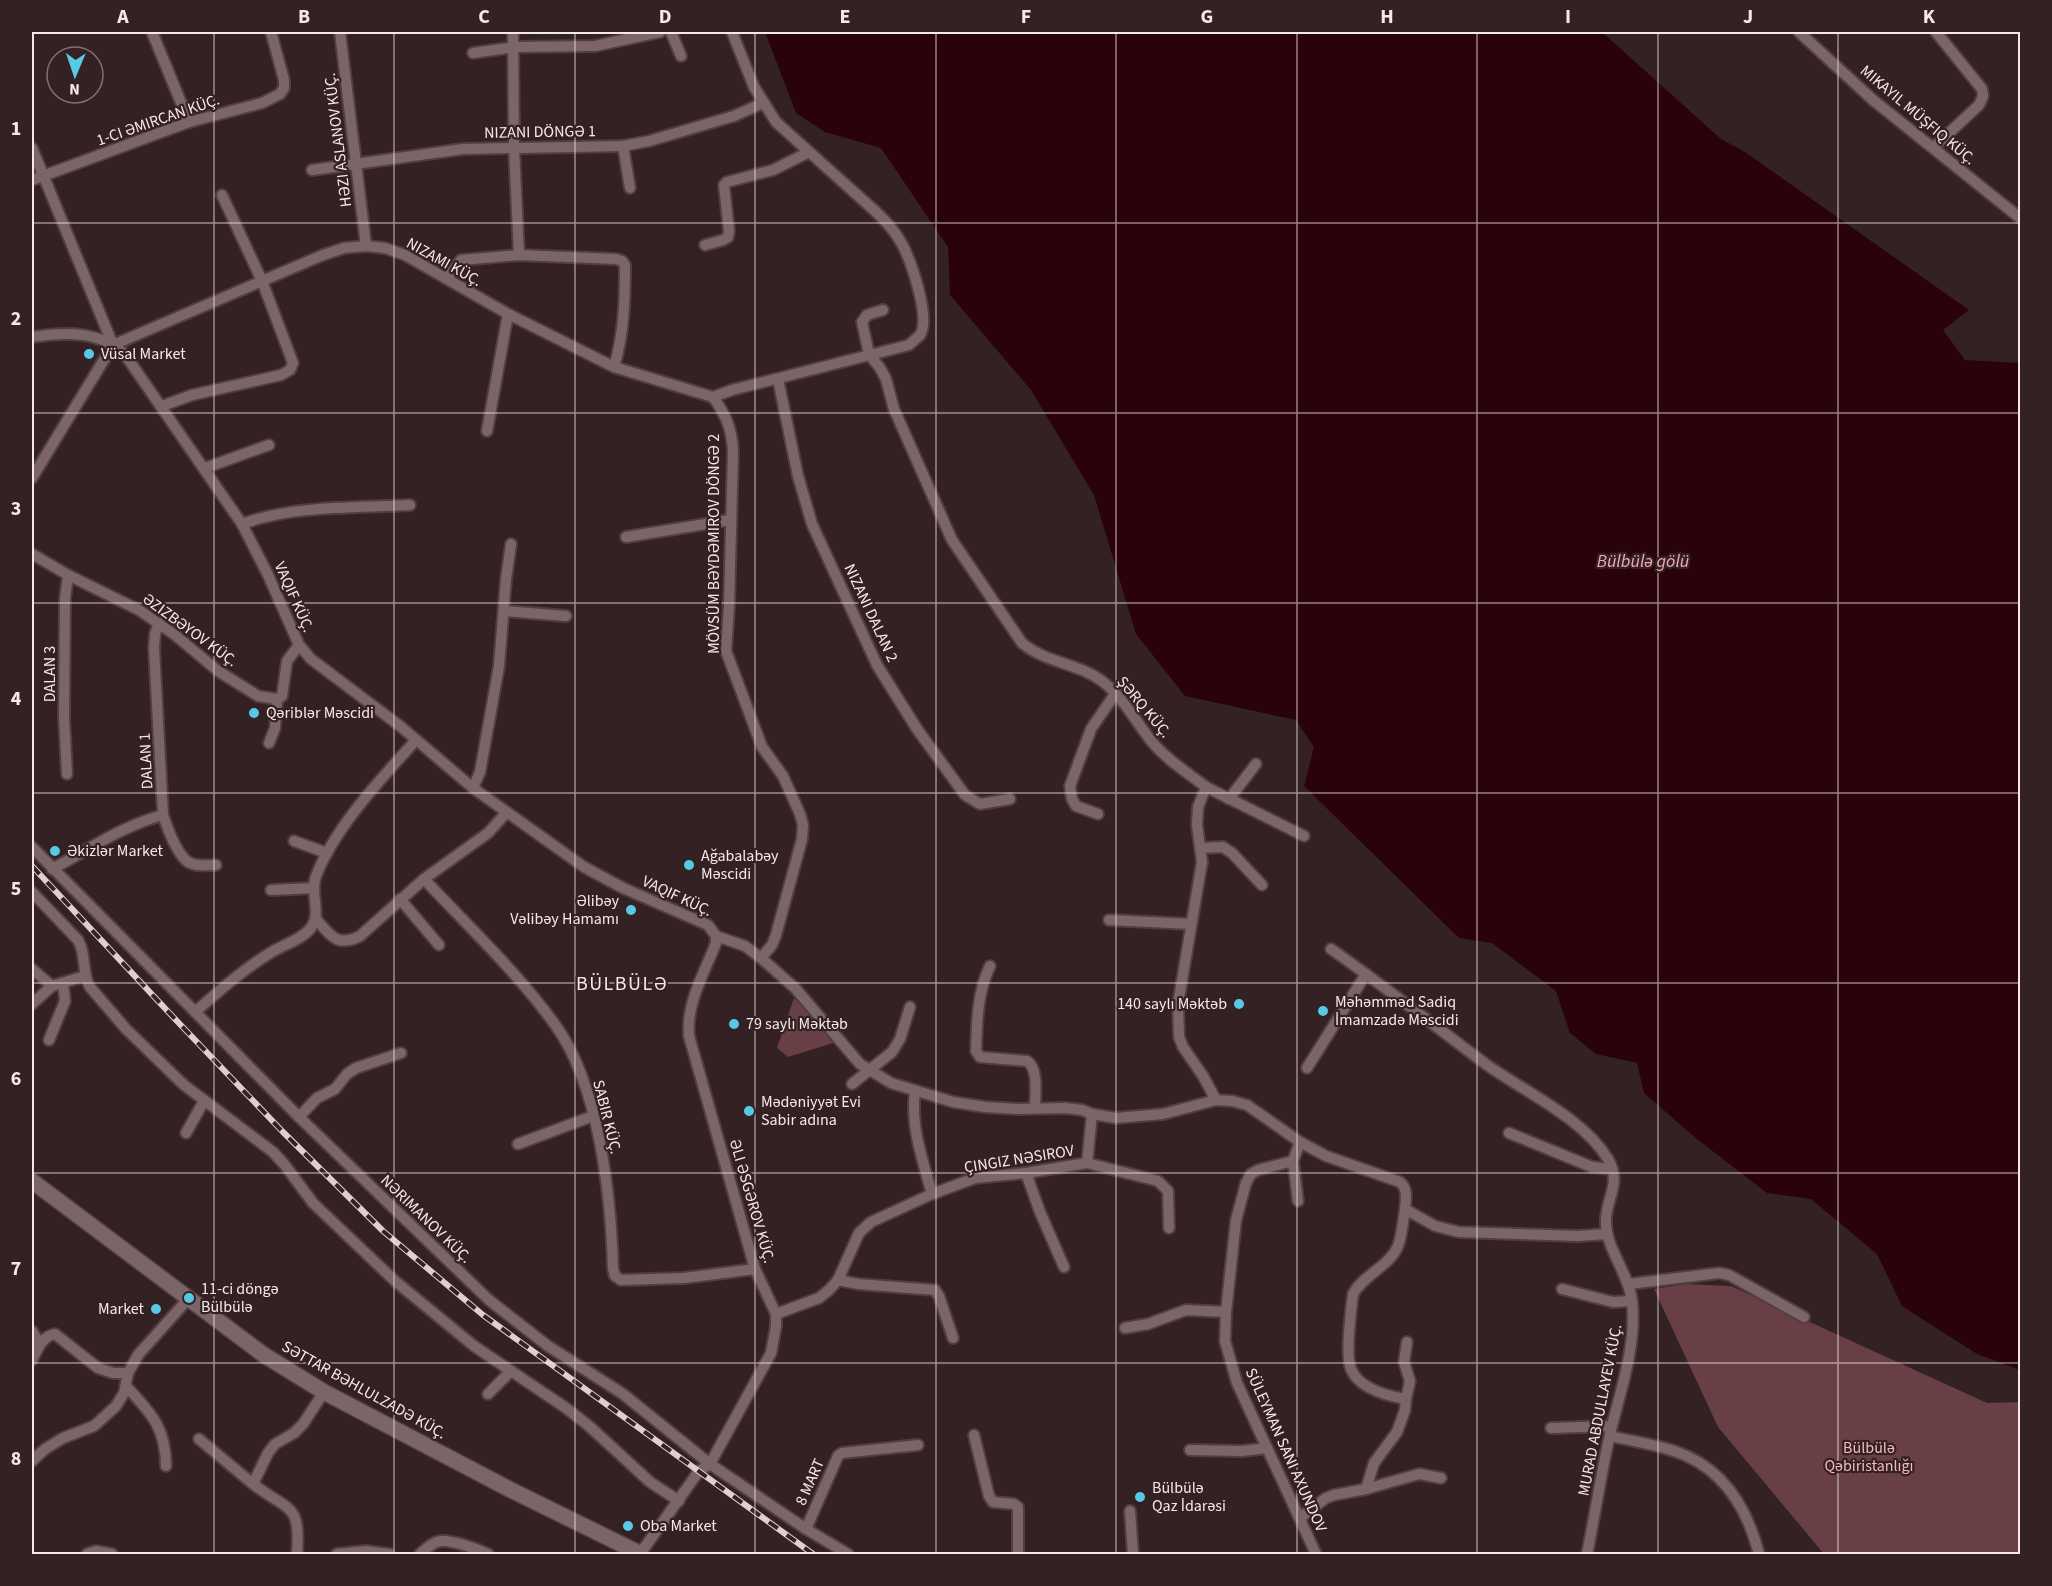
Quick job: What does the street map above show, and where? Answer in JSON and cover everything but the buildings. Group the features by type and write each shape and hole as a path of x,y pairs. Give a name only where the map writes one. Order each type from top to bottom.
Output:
{"main road":[{"name":"SƏTTAR BƏHLULZADƏ KÜÇ.","path":"32,1182 256,1350 324,1392 511,1490 640,1554"}],"street":[{"path":"152,32 189,122"},
{"name":"1-CI ƏMIRCAN KÜÇ.","path":"32,180 189,122 262,102 280,94 284,88 284,80 271,32"},
{"name":"HƏZI ASLANOV KÜÇ.","path":"340,32 366,246"},
{"path":"513,32 515,47 514,148 519,255"},
{"path":"473,52 515,47 595,46 660,32"},
{"path":"671,32 681,56"},
{"path":"712,397 909,345 921,333 923,319 921,301 910,259 901,242 883,219 776,122 754,87 732,32"},
{"path":"1799,32 1873,100 2020,218"},
{"path":"1934,147 1979,105 1983,96 1982,89 1936,32"},
{"name":"NIZANI DÖNGƏ 1","path":"312,170 463,149 623,146 649,141 734,116 763,103"},
{"path":"623,146 630,189"},
{"name":"VAQIF KÜÇ.","path":"32,148 113,345 126,356 242,524 299,645 311,659 416,740 472,789 603,878 708,926 716,936 745,946 795,988 860,1064 891,1083 953,1102 985,1107 1065,1108 1116,1118 1163,1114 1216,1100"},
{"path":"705,245 728,237 724,185 727,182 773,170 809,152"},
{"path":"162,406 192,395 281,375 290,370 292,363 262,281 222,195"},
{"name":"NIZAMI KÜÇ.","path":"113,345 323,255 344,248 366,246 385,248 405,255 508,314 614,367 712,397"},
{"path":"447,278 461,260 519,255 622,261 625,265 623,318 620,347 614,367"},
{"path":"868,354 862,322 867,315 883,310"},
{"path":"487,431 508,314"},
{"path":"32,337 77,334 98,338 113,345 32,478"},
{"name":"ŞƏRQ KÜÇ.","path":"868,354 880,368 886,380 894,409 952,540 1023,644 1034,653 1080,669 1101,680 1115,694 1154,744 1206,787 1305,836"},
{"name":"NIZANI DALAN 2","path":"778,379 804,502 877,665 917,729 965,795 980,804 1010,799"},
{"name":"MÖVSÜM BƏYDƏMIROV DÖNGƏ 2","path":"712,397 728,419 732,438 726,651 762,747 783,776 800,814 802,825 802,839 776,935 772,945 761,958"},
{"path":"205,468 269,445"},
{"path":"242,524 266,515 410,505"},
{"path":"626,537 730,520"},
{"path":"472,789 480,771 489,726 501,650 511,544"},
{"name":"ƏZIZBƏYOV KÜÇ.","path":"32,554 68,575 139,610 159,623 218,671 258,696 277,699"},
{"name":"DALAN 3","path":"68,575 65,599 64,705 68,774"},
{"path":"504,611 566,616"},
{"name":"DALAN 1","path":"159,623 154,648 163,815 182,855 189,862 198,865 216,865"},
{"path":"268,743 275,728 277,699 284,691 287,661 299,645"},
{"path":"1098,814 1076,806 1072,799 1070,786 1091,729 1115,694"},
{"path":"195,1012 243,971 309,930 315,919 315,878 327,853 367,794 416,740"},
{"path":"1229,799 1256,764"},
{"path":"1206,787 1198,807 1197,825 1202,862 1178,1004 1179,1037 1216,1100 1247,1105 1300,1142 1326,1156 1400,1182 1405,1186 1405,1209 1397,1247 1390,1257 1357,1286 1353,1294 1349,1356 1351,1370 1366,1386 1387,1396 1406,1399"},
{"path":"315,919 332,937 342,941 349,942 360,936 424,879 488,833 506,813"},
{"path":"52,869 130,826 163,815"},
{"path":"294,841 327,853"},
{"name":"NƏRIMANOV KÜÇ.","path":"32,847 299,1117 489,1300 548,1346 623,1394 710,1464 848,1554"},
{"path":"1200,848 1222,847 1232,853 1262,885"},
{"name":"SABIR KÜÇ.","path":"424,879 507,967 556,1027 579,1070 593,1116 608,1185 615,1276 621,1280 684,1278 755,1269"},
{"path":"271,890 314,888"},
{"path":"32,892 78,940 83,948 85,975 90,987 145,1049 204,1101 273,1152 313,1203 395,1281 474,1346 574,1414 650,1482 679,1501"},
{"path":"400,899 439,945"},
{"path":"1109,920 1191,924"},
{"name":"ƏLI ƏSGƏROV KÜÇ.","path":"716,936 716,943 689,1013 689,1036 755,1269 776,1314"},
{"path":"1331,949 1490,1066 1558,1111 1593,1140 1608,1158 1612,1169 1592,1167 1509,1132"},
{"path":"990,966 983,981 978,1004 976,1051 980,1057 1027,1061 1031,1064 1034,1072 1035,1108"},
{"path":"32,969 57,985 65,1001 49,1040"},
{"path":"1307,1068 1366,974"},
{"path":"32,1004 57,985 85,975"},
{"path":"852,1084 892,1052 900,1039 910,1007"},
{"path":"299,1117 317,1098 335,1089 356,1068 402,1053"},
{"path":"915,1092 913,1113 932,1194"},
{"path":"186,1133 204,1101"},
{"path":"1087,1163 1092,1114"},
{"path":"518,1144 593,1116"},
{"path":"1298,1201 1293,1161 1300,1142"},
{"name":"SÜLEYMAN SANI AXUNDOV","path":"1293,1161 1258,1170 1251,1174 1246,1183 1236,1220 1225,1341 1237,1383 1301,1517 1316,1554"},
{"name":"ÇINGIZ NƏSIROV","path":"776,1314 819,1298 838,1280 859,1233 864,1227 932,1194 975,1178 1026,1173 1087,1163 1158,1181 1168,1191 1169,1228"},
{"name":"MURAD ABDULLAYEV KÜÇ.","path":"1587,1554 1633,1328 1629,1284 1607,1234 1605,1222 1615,1180 1612,1169"},
{"path":"1026,1173 1064,1267"},
{"path":"1405,1209 1435,1226 1459,1232 1578,1236 1607,1234"},
{"path":"1629,1284 1719,1273 1729,1275 1804,1317"},
{"path":"838,1280 858,1284 935,1290 952,1338"},
{"path":"1563,1289 1613,1302 1632,1301"},
{"path":"32,1461 45,1449 63,1438 94,1426 120,1400 128,1373 138,1355 189,1298"},
{"path":"1125,1328 1148,1324 1186,1310 1226,1312"},
{"path":"640,1554 699,1471 710,1464 771,1353 776,1314"},
{"path":"32,1331 40,1344"},
{"path":"32,1360 40,1344 48,1335 56,1334 98,1368 113,1373 128,1373"},
{"path":"1366,1490 1374,1463 1398,1432 1410,1381 1404,1362 1407,1342"},
{"path":"488,1394 511,1371"},
{"path":"126,1386 149,1411 164,1438 166,1466"},
{"path":"253,1484 268,1453 275,1444 303,1424 324,1392"},
{"path":"1551,1428 1611,1431 1691,1458 1717,1475 1726,1484 1749,1520 1760,1554"},
{"path":"974,1435 989,1496 993,1502 1014,1504 1018,1507 1018,1554"},
{"path":"199,1439 253,1484 289,1508 298,1523 297,1554"},
{"name":"8 MART","path":"806,1528 838,1455 918,1445"},
{"path":"1190,1450 1242,1451 1267,1448"},
{"path":"1301,1517 1326,1498 1366,1490 1419,1474 1441,1478"},
{"path":"1130,1511 1132,1554"},
{"path":"420,1554 430,1545 441,1541 477,1549 488,1554"},
{"path":"87,1554 96,1551 112,1554"},
{"path":"337,1554 366,1551 389,1554"}],"green space":[{"path":"794,998 836,1042 788,1057 777,1048"},
{"name":"Bülbülə Qəbiristanlığı","path":"1685,1284 1731,1286 1987,1403 2020,1402 2020,1554 1824,1554 1718,1427 1654,1289"}],"water":[{"name":"Bülbülə gölü","path":"765,32 1602,32 1721,139 1745,152 1969,310 1943,330 1965,360 2020,363 2020,1370 1977,1354 1902,1306 1877,1254 1811,1199 1767,1193 1697,1139 1644,1093 1637,1063 1596,1054 1570,1033 1556,991 1492,943 1459,938 1304,786 1314,747 1296,720 1185,696 1136,634 1094,495 1031,390 950,295 948,247 881,148 825,132 796,113"}],"railway":[{"path":"32,866 283,1132 383,1231 483,1315 813,1554"}],"place":[{"name":"Vüsal Market","path":"89,354"},
{"name":"Qəriblər Məscidi","path":"254,713"},
{"name":"Əkizlər Market","path":"55,851"},
{"name":"Ağabalabəy Məscidi","path":"689,865"},
{"name":"Əlibəy Vəlibəy Hamamı","path":"631,910"},
{"name":"140 saylı Məktəb","path":"1239,1004"},
{"name":"Məhəmməd Sadiq İmamzadə Məscidi","path":"1323,1011"},
{"name":"79 saylı Məktəb","path":"734,1024"},
{"name":"Mədəniyyət Evi Sabir adına","path":"749,1111"},
{"name":"11-ci döngə Bülbülə","path":"189,1298"},
{"name":"Market","path":"156,1309"},
{"name":"Bülbülə Qaz İdarəsi","path":"1140,1497"},
{"name":"Oba Market","path":"628,1526"}],"district":[{"name":"BÜLBÜLƏ","path":"622,984"}]}
